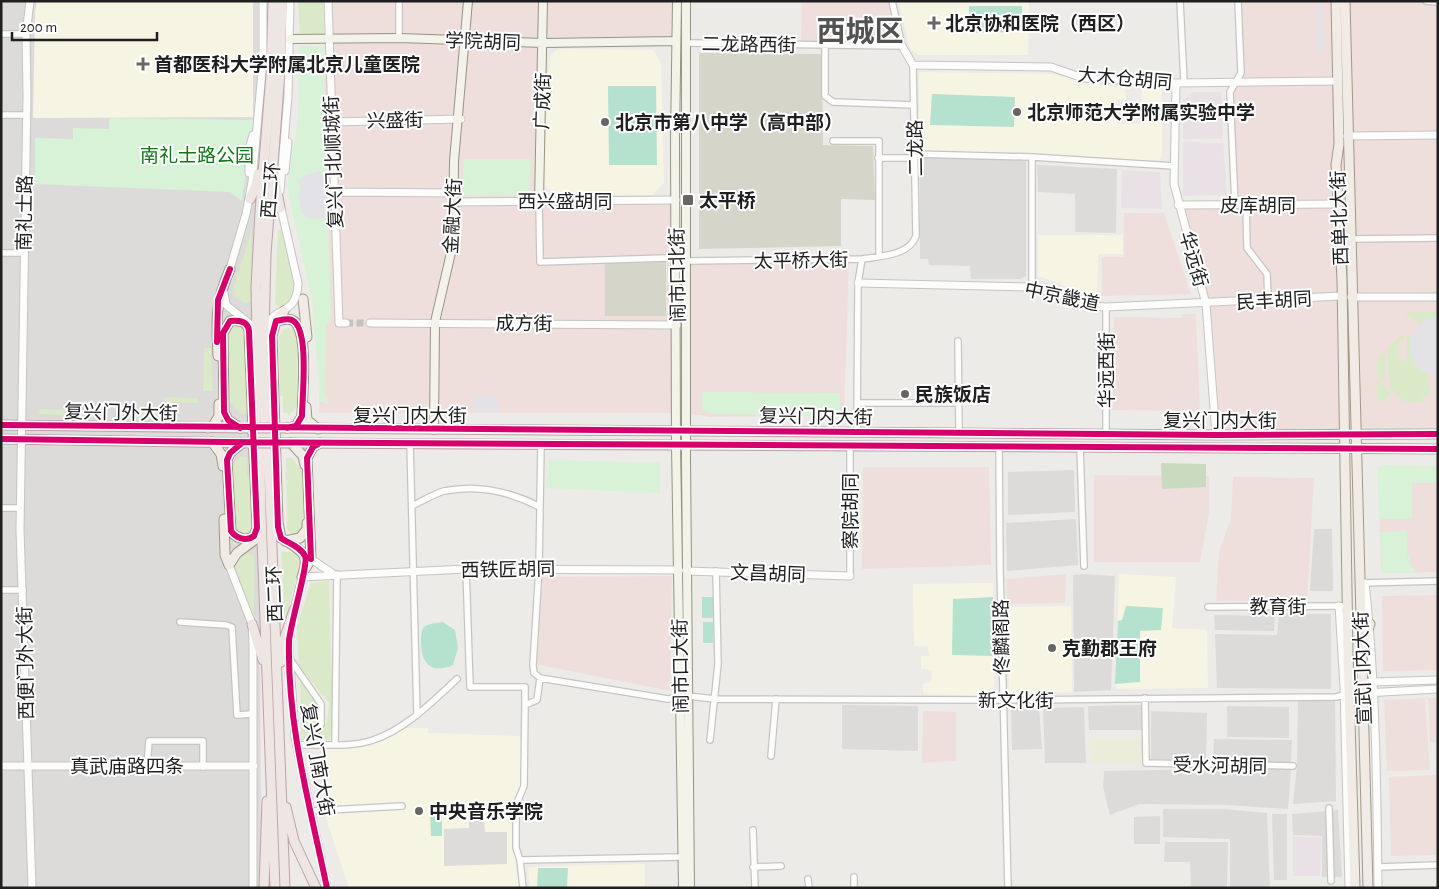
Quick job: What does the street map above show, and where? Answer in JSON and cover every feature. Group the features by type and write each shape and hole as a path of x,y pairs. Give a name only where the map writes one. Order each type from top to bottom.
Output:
{"highway":[{"name":"西二环","path":"269,160 273,1"},
{"name":"西二环","path":"282,1 280,73 257,254 271,526 285,886"},
{"path":"250,199 256,186 258,168 269,160 280,208"},
{"name":"西二环","path":"261,337 261,513 275,886"},
{"name":"复兴门外大街","path":"1,425 250,428"},
{"name":"复兴门内大街","path":"250,428 1216,435 1438,434"},
{"name":"复兴门外大街","path":"1,439 291,443"},
{"name":"复兴门内大街","path":"291,443 1438,449"},
{"path":"277,687 284,640 294,610"},
{"path":"252,624 261,650 268,683"},
{"path":"264,886 267,792 271,766"},
{"path":"281,778 294,841 316,888"}],"main road":[{"name":"金融大街","path":"457,202 455,193 459,119 470,1"},
{"name":"广成街","path":"538,201 543,1"},
{"name":"闹市口北街","path":"677,1 677,324 681,430"},
{"name":"闹市口北街","path":"681,430 687,261 686,1"},
{"name":"西单北大街","path":"1336,1 1338,204 1358,448"},
{"name":"西单北大街","path":"1344,435 1346,297 1350,239 1345,1"},
{"name":"学院胡同","path":"290,39 399,38 467,42 543,43 676,41"},
{"path":"436,430 437,323 455,259 459,228 457,202 459,119"},
{"path":"677,261 687,261"},
{"path":"208,428 216,424 220,410 217,311 220,292 230,269"},
{"path":"303,299 307,340 306,416 311,424 318,429"},
{"path":"283,539 278,522 272,336 276,320 284,311"},
{"path":"242,316 248,326 257,528 254,536 246,539 238,538 231,531 227,460 230,453 246,443"},
{"path":"276,320 291,319 300,328 303,339 302,416 296,426 287,428"},
{"path":"240,428 228,420 224,412 223,333 230,321 240,320 248,326"},
{"name":"闹市口大街","path":"681,430 684,696 683,888"},
{"name":"宣武门内大街","path":"1344,435 1343,606 1355,888"},
{"path":"212,442 221,454 223,461 224,548 229,565"},
{"path":"283,539 300,538 304,534 307,524 304,458 291,443"},
{"path":"304,573 311,559 307,458 312,447 320,443"},
{"name":"宣武门内大街","path":"1358,448 1362,647 1365,686 1368,888"},
{"path":"229,565 233,556 258,537 261,513"},
{"path":"271,526 283,539 305,555 304,573"},
{"path":"1362,647 1370,624"},
{"name":"闹市口大街","path":"684,696 690,888"}],"street":[{"name":"南礼士路","path":"22,439 26,34 30,1"},
{"path":"263,1 263,61 258,110 249,149 250,199 223,295 224,302 230,309 250,323 261,337 270,319 284,311 296,300 298,283"},
{"path":"290,1 288,153 280,186 280,208 303,299"},
{"name":"复兴门北顺城街","path":"328,1 334,192 343,323"},
{"path":"399,38 400,1"},
{"path":"892,1 902,46 913,64"},
{"path":"1180,1 1184,82"},
{"path":"1235,204 1230,92 1241,73 1238,1"},
{"path":"1426,1 1438,2"},
{"path":"1,34 26,34"},
{"name":"二龙路西街","path":"686,43 902,46"},
{"path":"824,46 825,96 833,102 914,105"},
{"name":"大木仓胡同","path":"913,64 1044,66 1083,78 1176,83 1338,81"},
{"name":"二龙路","path":"862,259 897,253 914,242 916,236 913,64"},
{"name":"华远街","path":"1176,83 1174,184 1178,205 1206,304 1216,435"},
{"path":"1,115 25,115"},
{"name":"兴盛街","path":"333,122 459,119"},
{"path":"1348,136 1438,134"},
{"path":"833,141 879,141 879,256"},
{"path":"878,158 915,156 1032,157 1174,166"},
{"path":"1032,157 1032,286"},
{"path":"334,192 455,193"},
{"name":"西兴盛胡同","path":"457,202 676,200"},
{"path":"538,201 540,262 666,258"},
{"path":"1246,204 1247,248 1267,274 1268,300"},
{"name":"皮库胡同","path":"1178,205 1338,204"},
{"path":"1350,239 1438,238"},
{"path":"1,252 23,253"},
{"name":"太平桥大街","path":"687,261 862,259 858,283 857,431"},
{"name":"中京畿道","path":"858,283 1032,286 1093,306 1106,307 1206,304"},
{"name":"民丰胡同","path":"1206,304 1346,297 1438,298"},
{"name":"华远西街","path":"1106,307 1106,434"},
{"name":"成方街","path":"370,323 677,324"},
{"path":"958,341 959,432"},
{"path":"857,403 958,403"},
{"name":"西便门外大街","path":"22,439 20,508 32,888"},
{"path":"410,443 417,715"},
{"path":"525,705 537,700 540,678 534,673 532,667 539,568 541,444"},
{"name":"察院胡同","path":"850,445 850,576"},
{"name":"佟麟阁路","path":"999,446 1008,888"},
{"path":"1080,446 1084,566"},
{"path":"412,506 443,492 474,488 504,493 540,507"},
{"path":"1,508 20,508"},
{"path":"311,559 325,570 337,574 335,744"},
{"path":"229,565 252,624 253,888"},
{"name":"西铁匠胡同","path":"304,573 337,574 413,570 539,568 683,570"},
{"path":"466,569 470,687 525,687 524,786 516,805 516,848 520,860 524,888"},
{"name":"文昌胡同","path":"683,570 850,576"},
{"path":"710,740 718,664 716,571"},
{"name":"复兴门南大街","path":"304,573 294,610 289,639 296,745 327,888"},
{"path":"1365,686 1370,624 1362,583 1438,581"},
{"path":"1,590 24,590"},
{"name":"教育街","path":"1208,607 1343,606"},
{"path":"180,622 231,626 237,714 253,714"},
{"path":"290,659 320,700 322,708 321,724 307,744"},
{"name":"新文化街","path":"540,678 668,699 684,696 715,699 1003,700 1336,697 1347,694"},
{"path":"296,745 335,744 373,740 417,715 457,679"},
{"path":"1349,888 1347,694 1365,686 1438,680"},
{"path":"1365,686 1372,691 1438,689"},
{"path":"1372,691 1378,888"},
{"name":"受水河胡同","path":"1145,698 1146,763 1293,766"},
{"path":"772,756 776,699"},
{"path":"147,766 149,741 203,741 203,767"},
{"name":"真武庙路四条","path":"1,768 254,766"},
{"path":"310,811 402,806"},
{"path":"1329,808 1331,881"},
{"path":"753,830 755,888"},
{"path":"520,860 683,857"},
{"path":"1378,867 1438,865"},
{"path":"753,867 780,866"},
{"path":"854,877 854,888"},
{"path":"808,879 809,888"}],"shaded area":[{"path":"1,1 258,1 261,888 1,888"},
{"name":"首都医科大学附属北京儿童医院","path":"37,1 253,1 253,117 33,118 35,11"},
{"path":"326,1 689,1 686,43 543,43 539,201 676,200 677,261 849,262 844,415 707,417 702,415 663,413 319,413"},
{"path":"806,1 889,1 897,41 801,41 802,3"},
{"path":"899,1 1029,1 1028,55 918,55 912,51 909,45"},
{"path":"1238,1 1438,1 1438,437 1216,435 1207,310 1179,209 1235,208 1232,89 1241,73"},
{"path":"1317,1 1322,1 1324,52 1318,52"},
{"name":"北京市第八中学（高中部）","path":"558,49 653,50 661,62 664,183 652,195 553,194 543,184 550,56"},
{"path":"699,53 822,54 823,145 873,146 875,200 841,199 841,246 699,249"},
{"name":"北京师范大学附属实验中学","path":"919,72 1053,74 1104,86 1125,87 1126,99 1116,100 1117,124 1141,124 1142,86 1162,86 1162,156 1159,160 1141,161 1011,152 919,152"},
{"path":"1192,92 1221,92 1223,139 1183,139 1183,99"},
{"path":"1183,142 1223,143 1227,195 1183,196"},
{"path":"920,157 1026,159 1026,276 1021,279 971,279 970,266 929,265 928,259 920,259"},
{"path":"1037,165 1117,169 1116,233 1075,232 1075,194 1038,192"},
{"path":"1122,170 1160,172 1162,209 1121,208"},
{"path":"319,171 327,179 329,217 310,219 301,212 299,195 301,186 297,182 306,175"},
{"path":"1124,213 1164,213 1191,294 1102,296 1102,257 1124,257"},
{"path":"1038,235 1123,235 1123,254 1098,254 1097,296 1093,296 1038,276"},
{"path":"666,262 666,316 605,316 605,263"},
{"path":"1181,314 1196,314 1200,411 1112,410 1114,317 1181,318"},
{"path":"1438,317 1438,376 1420,369 1414,363 1409,347 1412,336 1419,325 1425,320"},
{"path":"475,396 497,396 498,412 475,412"},
{"path":"863,467 989,467 991,565 862,569"},
{"path":"1438,467 1438,572 1383,573 1381,571 1378,471"},
{"path":"1074,470 1075,512 1008,515 1008,472"},
{"path":"1094,475 1209,476 1209,513 1200,562 1094,562"},
{"path":"1233,477 1314,478 1307,601 1216,601 1219,552 1231,518"},
{"path":"1076,519 1078,565 1007,571 1006,523"},
{"path":"1314,529 1332,529 1333,591 1310,591"},
{"path":"1066,574 1065,603 1007,604 1006,579"},
{"path":"1119,574 1176,577 1172,628 1207,630 1208,688 1116,689"},
{"path":"1073,575 1115,576 1111,690 1074,692"},
{"path":"672,576 670,691 535,664 541,577"},
{"path":"993,583 994,696 923,694 923,684 931,682 932,670 921,669 921,656 930,656 927,646 914,646 913,584"},
{"path":"1438,595 1438,670 1383,671 1382,596"},
{"path":"1071,606 1072,692 1009,692 1008,607"},
{"path":"1279,614 1331,614 1331,689 1217,688 1215,634 1277,635"},
{"path":"1214,615 1275,616 1274,631 1215,630"},
{"path":"1425,698 1430,770 1387,771 1384,700"},
{"path":"1428,698 1438,698 1438,855 1391,856 1389,777 1437,775 1436,742 1430,742"},
{"path":"1298,700 1335,700 1336,801 1293,804 1297,767"},
{"path":"842,705 918,706 918,751 842,749"},
{"path":"1142,705 1143,730 1089,730 1088,706"},
{"path":"1227,706 1289,707 1289,738 1227,737"},
{"path":"1084,707 1086,763 1045,763 1043,708"},
{"path":"1011,708 1039,708 1042,749 1012,750"},
{"path":"923,711 956,712 956,761 922,763"},
{"path":"1151,711 1207,713 1206,760 1151,759"},
{"name":"中央音乐学院","path":"402,728 428,728 428,733 520,736 523,760 522,785 513,803 514,849 521,888 349,888 326,818 323,798 321,748 372,744"},
{"path":"1089,738 1144,738 1143,764 1090,764"},
{"path":"1214,739 1292,740 1291,763 1213,761"},
{"path":"1291,769 1288,809 1226,805 1139,804 1110,815 1103,787 1104,771"},
{"path":"1163,809 1224,809 1267,813 1270,888 1230,888 1230,839 1163,837"},
{"path":"1338,810 1342,877 1332,877 1330,811"},
{"path":"1328,811 1329,877 1322,877 1322,836 1293,835 1292,814"},
{"path":"1272,814 1287,814 1287,880 1274,880"},
{"path":"1160,816 1160,844 1134,844 1134,817"},
{"path":"469,820 484,820 485,832 507,832 507,864 444,866 444,829 469,828"},
{"path":"1293,837 1321,837 1320,876 1293,876"},
{"path":"1165,842 1228,842 1227,888 1191,888 1190,862 1164,862"},
{"path":"645,864 645,888 530,888 528,867"}],"green space":[{"path":"298,1 323,1 324,36 300,37"},
{"path":"969,6 1022,6 1022,32 969,33"},
{"path":"299,46 323,47 331,317 326,327 325,393 329,405 320,401 312,299 287,187 298,121"},
{"path":"608,86 656,86 657,165 609,165"},
{"path":"932,94 1015,97 1014,127 930,125"},
{"name":"南礼士路公园","path":"109,118 253,120 242,201 230,192 35,184 35,138 73,139 73,128 109,129"},
{"path":"463,159 531,159 529,195 463,196"},
{"path":"252,228 251,301 245,303 235,298 234,287"},
{"path":"281,229 290,260 293,283 292,293 288,302 281,307 275,304 278,231"},
{"path":"1404,312 1438,312 1438,317 1425,320 1419,325"},
{"path":"236,325 240,325 245,331 247,414 241,414 234,407 234,403 230,403 228,332"},
{"path":"284,329 293,329 297,335 298,406 288,416 288,413 283,412 283,396 280,396 279,336"},
{"path":"1400,336 1404,336 1404,340 1399,341 1399,361 1407,361 1407,336 1412,336 1410,339 1420,369 1428,374 1427,379 1430,379 1429,396 1422,396 1422,402 1405,402 1390,388 1387,349"},
{"path":"204,348 211,348 213,391 203,391"},
{"path":"1385,352 1385,382 1377,374 1377,361"},
{"path":"1377,379 1391,393 1384,401 1377,401"},
{"path":"702,392 840,393 840,416 711,414 702,410"},
{"path":"164,397 198,398 198,403 166,402"},
{"path":"40,409 70,410 69,415 41,414 38,411"},
{"path":"137,410 160,410 160,418 139,417"},
{"path":"240,457 246,457 247,477 250,477 251,529 245,535 235,531 231,468"},
{"path":"286,458 292,458 300,468 303,468 304,529 303,532 293,536 287,529"},
{"path":"549,460 660,463 660,493 546,488"},
{"path":"1161,463 1206,464 1206,487 1162,489"},
{"path":"1381,465 1438,466 1438,483 1412,483 1412,519 1379,519 1378,468"},
{"path":"1407,531 1407,555 1410,555 1409,563 1417,573 1382,573 1380,532"},
{"path":"244,552 254,555 254,621 235,564 236,556"},
{"path":"281,552 293,552 301,561 285,621"},
{"path":"329,581 333,734 329,740 314,740 327,722 329,703 299,666 297,625 311,583"},
{"path":"702,597 713,597 713,618 702,618"},
{"path":"993,597 994,656 952,655 953,599"},
{"path":"1126,606 1163,608 1161,630 1140,631 1140,682 1115,684 1118,621 1122,620"},
{"path":"443,622 455,630 458,648 453,665 446,668 434,668 423,657 422,633 424,627 433,623"},
{"path":"703,622 713,622 713,643 703,643"},
{"path":"300,675 318,706 317,721 308,740 301,740"},
{"path":"430,811 442,811 442,836 431,836"},
{"path":"538,868 568,868 567,888 537,888"}],"tunnel":[{"path":"346,323 370,323"}],"cycle path":[{"path":"217,342 218,300 230,269"},
{"path":"287,428 296,426 302,416 304,364 298,326 292,320 284,319 276,321 272,336 278,527 281,538 303,553 306,561 289,641 289,672 301,765 327,888"},
{"path":"240,428 228,420 224,412 223,333 230,321 245,323 249,331 257,528 254,536 248,539 238,537 231,531 227,460 230,453 242,443"},
{"path":"1,425 1216,435 1438,434"},
{"path":"1,439 1438,449"},
{"path":"311,559 307,458 313,447 320,443"}],"place":[{"name":"北京协和医院（西区）","path":"934,23"},
{"name":"首都医科大学附属北京儿童医院","path":"143,64"},
{"name":"北京师范大学附属实验中学","path":"1017,112"},
{"name":"北京市第八中学（高中部）","path":"605,122"},
{"name":"太平桥","path":"688,200"},
{"name":"民族饭店","path":"905,394"},
{"name":"克勤郡王府","path":"1052,648"},
{"name":"中央音乐学院","path":"419,811"}],"district":[{"name":"西城区","path":"860,31"}]}
